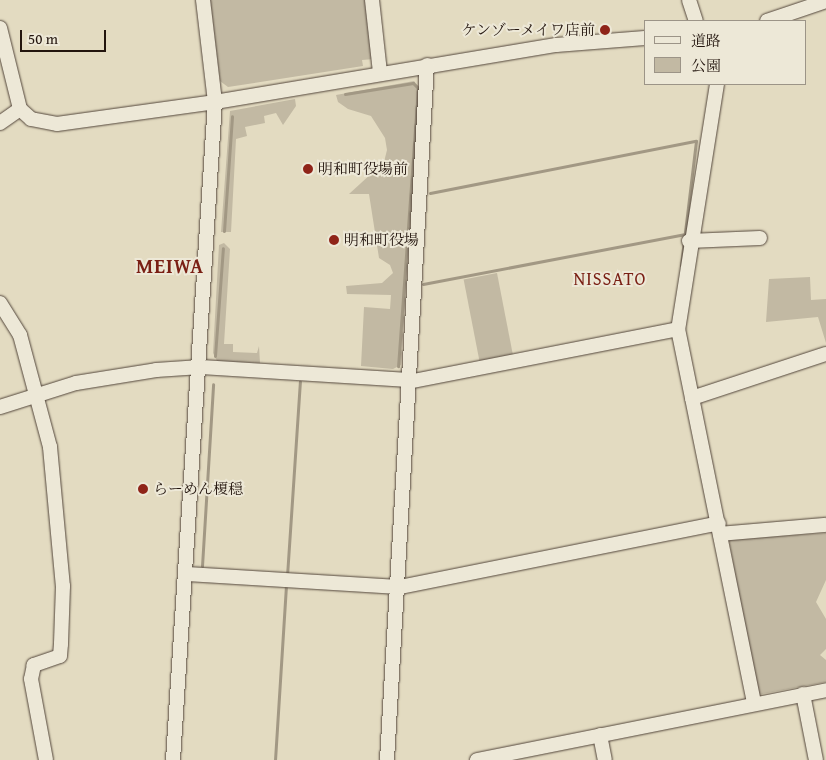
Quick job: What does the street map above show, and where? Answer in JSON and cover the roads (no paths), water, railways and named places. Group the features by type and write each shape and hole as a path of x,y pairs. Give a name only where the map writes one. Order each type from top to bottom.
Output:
{"street":[{"path":"173,760 201,367 215,102 203,0"},
{"path":"372,0 380,74"},
{"path":"689,0 696,20"},
{"path":"770,20 826,1"},
{"path":"0,28 20,109 31,119 57,124 215,102 427,65 556,45 644,38"},
{"path":"387,760 400,587 409,381 427,65"},
{"path":"717,85 689,241 678,329 720,528 754,703"},
{"path":"0,123 20,109"},
{"path":"689,241 760,238"},
{"path":"0,303 20,335 39,396 50,447 63,586 60,656 34,665 31,679 46,760"},
{"path":"0,407 98,377 201,367 409,381 678,329"},
{"path":"692,398 826,354"},
{"path":"186,574 400,587 720,528 826,525"},
{"path":"476,760 826,690"},
{"path":"803,694 816,760"},
{"path":"600,735 605,760"}],"waterway":[{"path":"345,94 413,83 418,88 398,366"},
{"path":"224,231 232,116"},
{"path":"430,193 696,141 681,265"},
{"path":"423,284 685,234"},
{"path":"215,356 223,248"},
{"path":"287,576 300,381"},
{"path":"202,566 213,384"},
{"path":"275,760 286,585"}],"place":[{"name":"ケンゾーメイワ店前","path":"605,30"},
{"name":"明和町役場前","path":"308,169"},
{"name":"明和町役場","path":"334,240"},
{"name":"らーめん榎穏","path":"143,489"}],"district":[{"name":"MEIWA","path":"170,265"},
{"name":"NISSATO","path":"610,279"}]}
